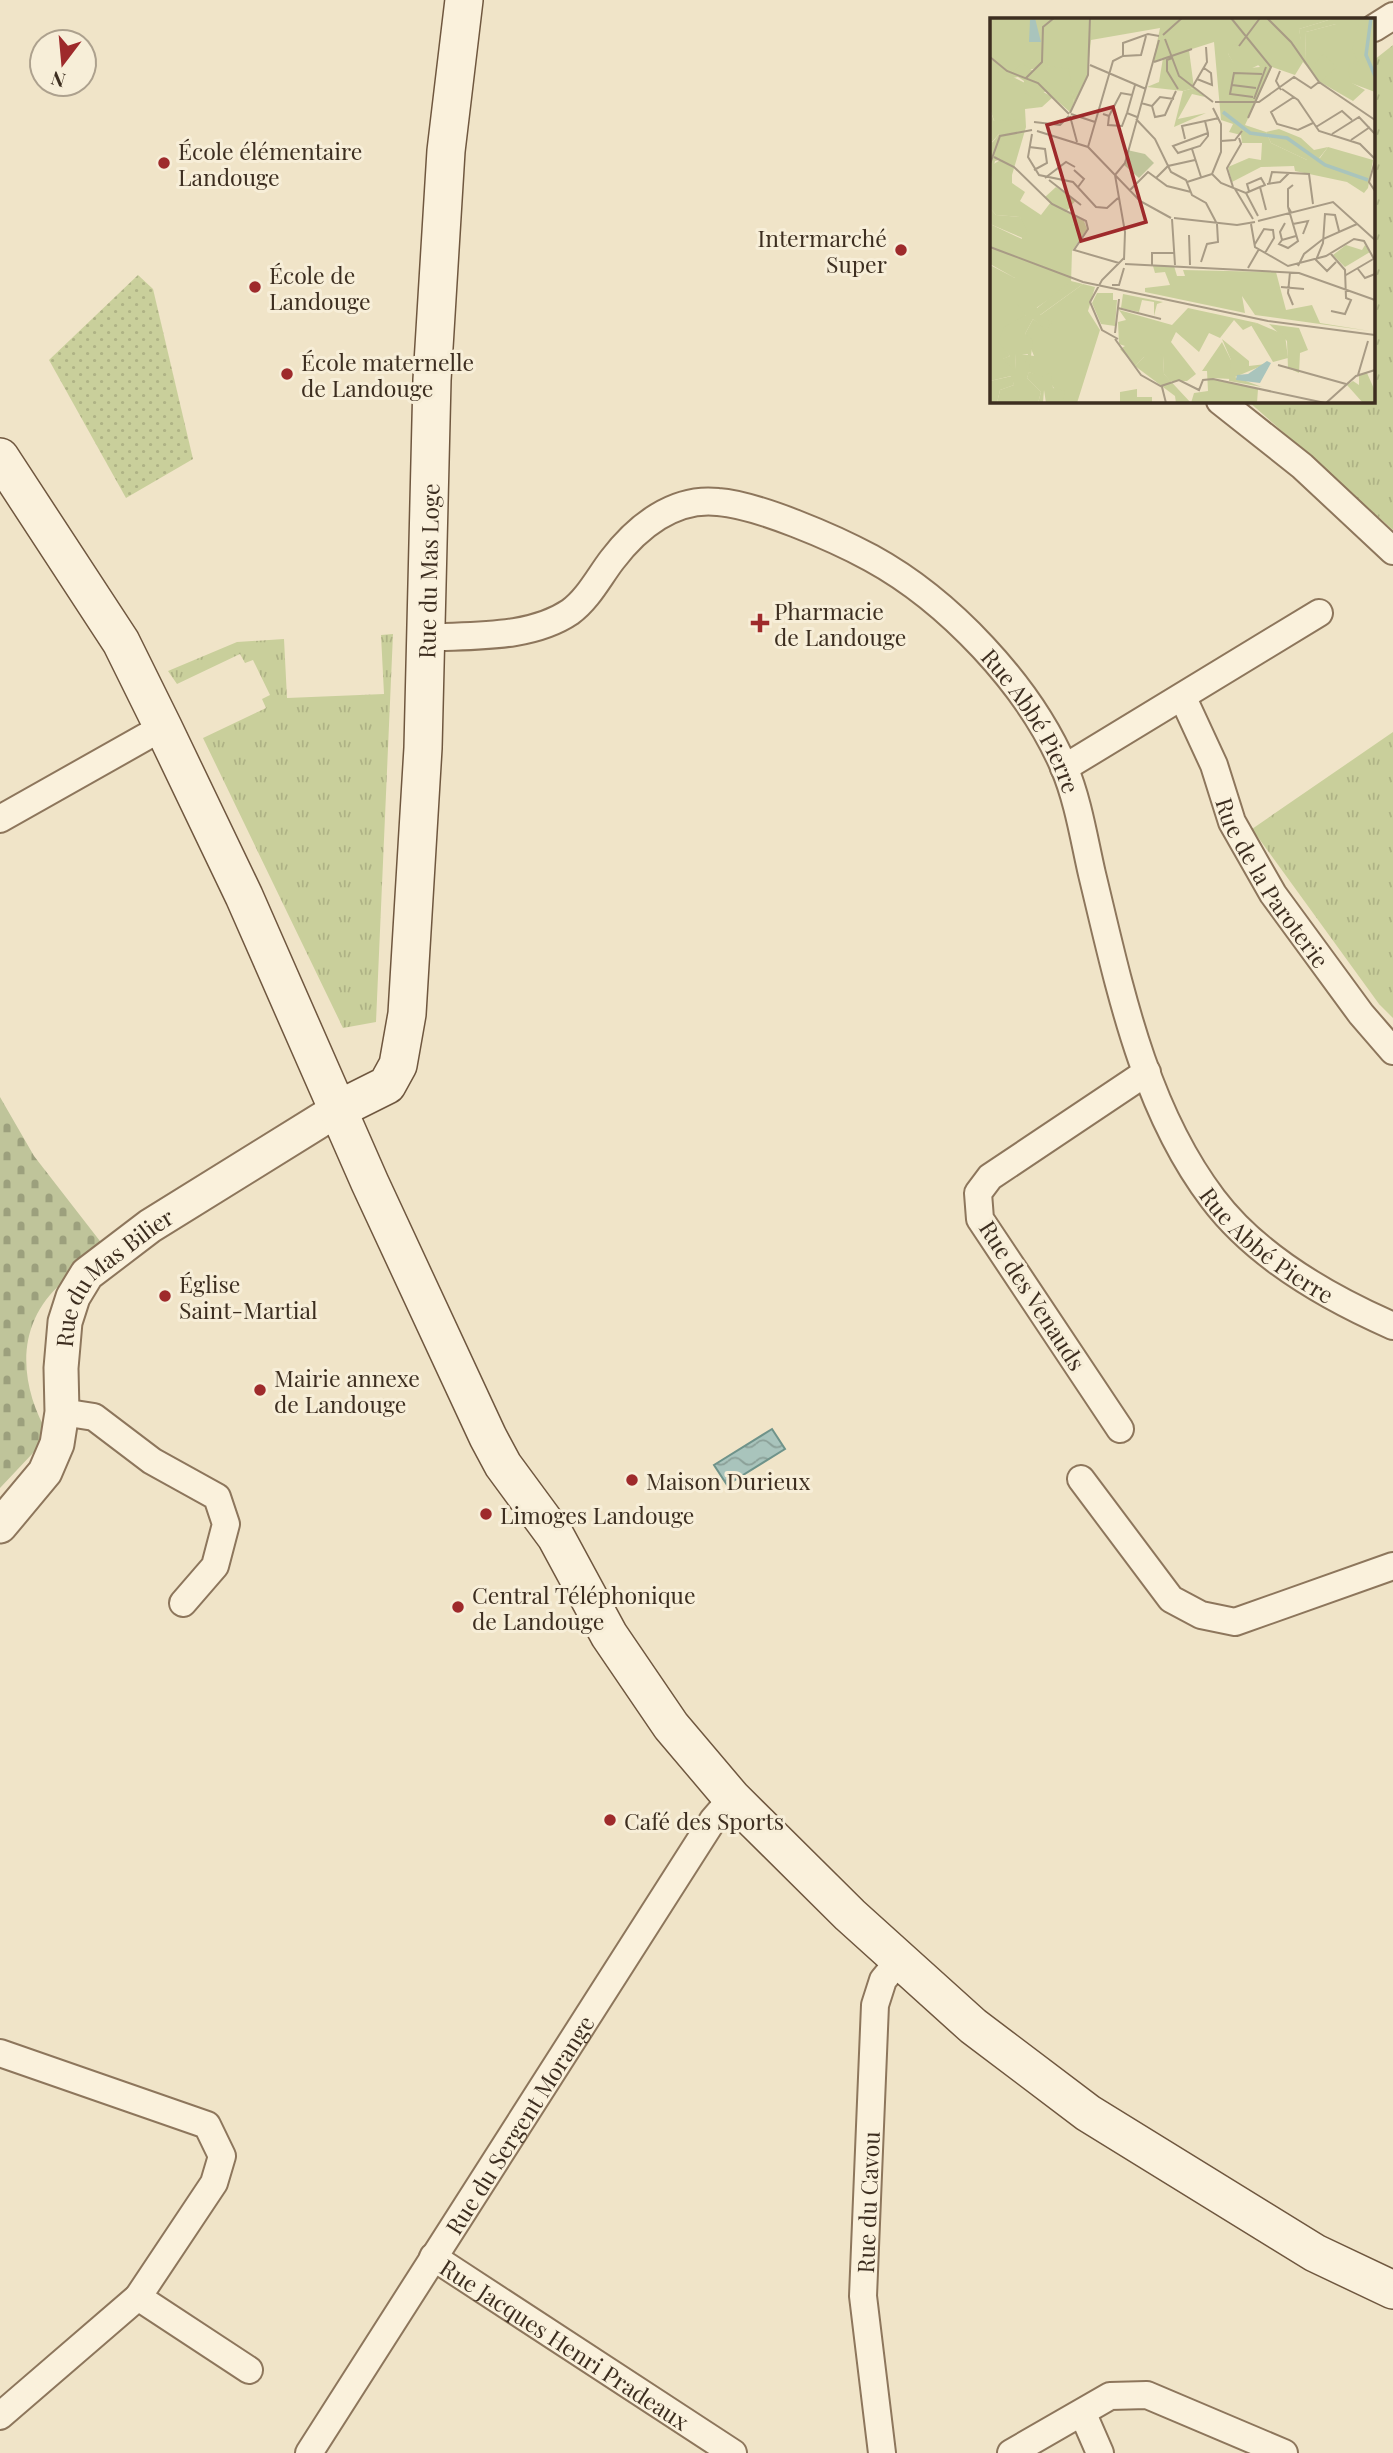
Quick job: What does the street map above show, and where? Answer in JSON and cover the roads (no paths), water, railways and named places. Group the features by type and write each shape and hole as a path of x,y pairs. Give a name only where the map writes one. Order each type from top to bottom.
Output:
{"main road":[{"name":"Rue du Mas Loge","path":"337,1110 387,1085 398,1065 409,986 423,748 432,380 446,151 464,0"},
{"path":"0,457 121,642 244,896 337,1110 503,1465 556,1537 609,1635 671,1726 732,1798 850,1915 901,1958 973,2026 1088,2113 1315,2253 1393,2290"}],"street":[{"path":"1376,27 1393,16"},
{"path":"1221,402 1302,466 1393,551"},
{"name":"Rue Abbé Pierre","path":"426,638 499,635 550,622 572,611 613,558 653,518 682,505 717,502 767,515 844,543 907,577 988,653 1033,709 1064,768 1124,1004 1160,1110 1213,1200 1267,1253 1336,1301 1393,1326"},
{"path":"1064,768 1183,698 1319,612"},
{"name":"Rue de la Paroterie","path":"1183,698 1214,765 1232,822 1273,894 1361,1014 1393,1051"},
{"path":"0,818 163,727"},
{"name":"Rue des Venauds","path":"1120,1429 980,1219 978,1193 990,1177 1147,1072"},
{"name":"Rue du Mas Bilier","path":"0,1527 44,1472 57,1444 62,1412 61,1368 65,1322 74,1297 87,1274 150,1226 337,1110"},
{"path":"62,1412 94,1417 152,1461 217,1497 226,1524 215,1566 183,1604"},
{"path":"1081,1479 1171,1599 1201,1615 1235,1622 1393,1566"},
{"name":"Rue du Sergent Morange","path":"309,2453 713,1820 732,1798"},
{"name":"Rue du Cavou","path":"882,2453 863,2282 875,2005 883,1980 901,1958"},
{"path":"0,2053 207,2125 222,2156 214,2183 138,2297 0,2416"},
{"name":"Rue Jacques Henri Pradeaux","path":"433,2257 733,2453"},
{"path":"138,2297 249,2370"},
{"path":"1012,2453 1110,2396 1147,2395 1284,2453"},
{"path":"1083,2414 1100,2453"}],"water":[{"path":"772,1429 785,1449 727,1485 714,1465"}],"place":[{"name":"École élémentaire Landouge","path":"164,163"},
{"name":"Intermarché Super","path":"901,250"},
{"name":"École de Landouge","path":"255,287"},
{"name":"École maternelle de Landouge","path":"287,374"},
{"name":"Pharmacie de Landouge","path":"760,623"},
{"name":"Église Saint-Martial","path":"165,1296"},
{"name":"Mairie annexe de Landouge","path":"260,1390"},
{"name":"Maison Durieux","path":"632,1480"},
{"name":"Limoges Landouge","path":"486,1514"},
{"name":"Central Téléphonique de Landouge","path":"458,1607"},
{"name":"Café des Sports","path":"610,1820"}]}
